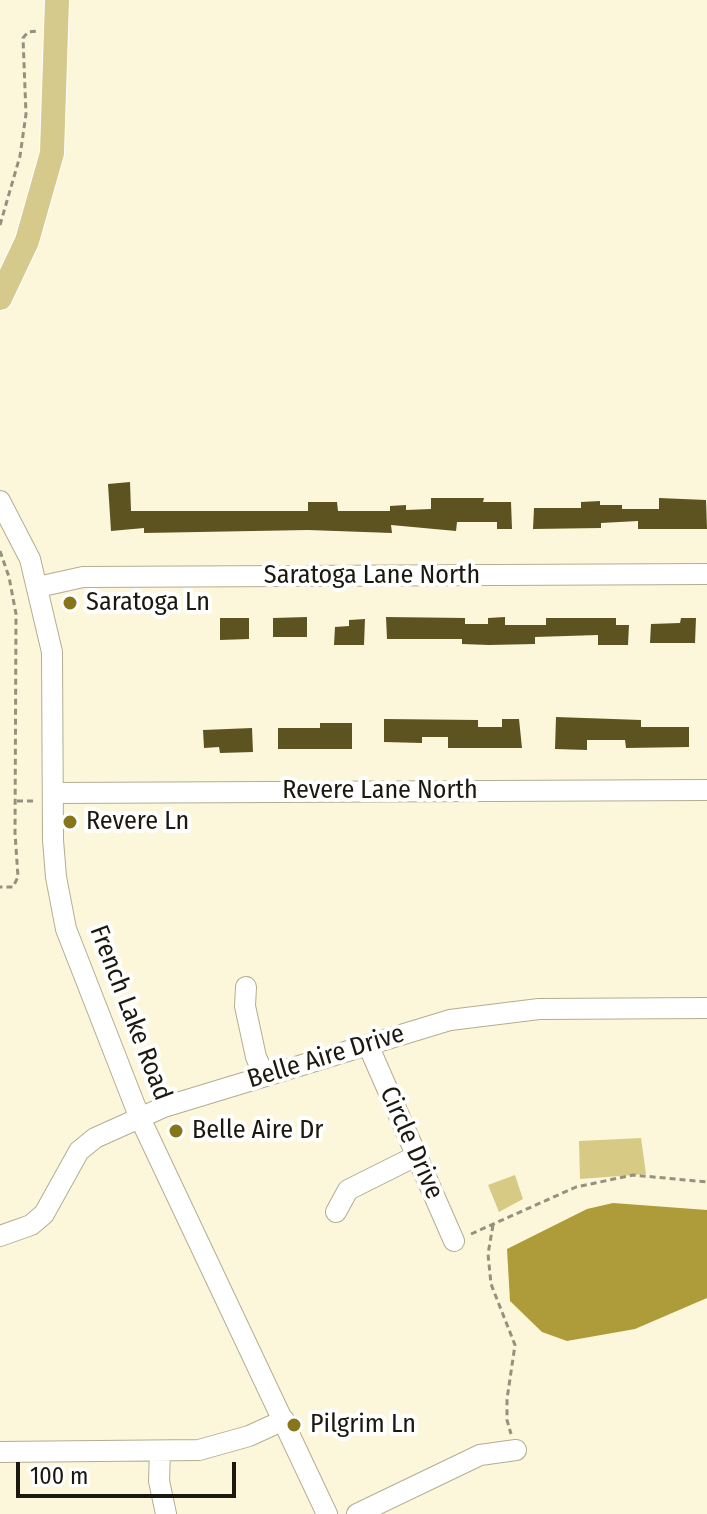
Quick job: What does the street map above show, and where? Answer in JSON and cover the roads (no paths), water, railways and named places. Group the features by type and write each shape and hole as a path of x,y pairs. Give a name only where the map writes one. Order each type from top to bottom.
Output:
{"main road":[{"path":"0,298 27,241 52,153 57,0"}],"street":[{"name":"French Lake Road","path":"0,501 17,530 38,587 52,652 56,877 66,929 139,1116 327,1514"},
{"name":"Saratoga Lane North","path":"38,587 83,577 707,574"},
{"name":"Revere Lane North","path":"54,793 707,790"},
{"path":"246,987 245,1006 256,1057 264,1075"},
{"name":"Belle Aire Drive","path":"0,1236 31,1225 44,1214 79,1151 95,1138 139,1116 264,1075 450,1020 493,1013 539,1009 707,1008"},
{"name":"Circle Drive","path":"368,1045 454,1241"},
{"path":"336,1212 348,1190 416,1156"},
{"path":"0,1452 199,1450 284,1420"},
{"path":"357,1514 480,1455 516,1450"},
{"path":"160,1451 159,1481 166,1514"}],"place":[{"name":"Saratoga Ln","path":"70,603"},
{"name":"Revere Ln","path":"70,822"},
{"name":"Belle Aire Dr","path":"176,1131"},
{"name":"Pilgrim Ln","path":"294,1425"}]}
